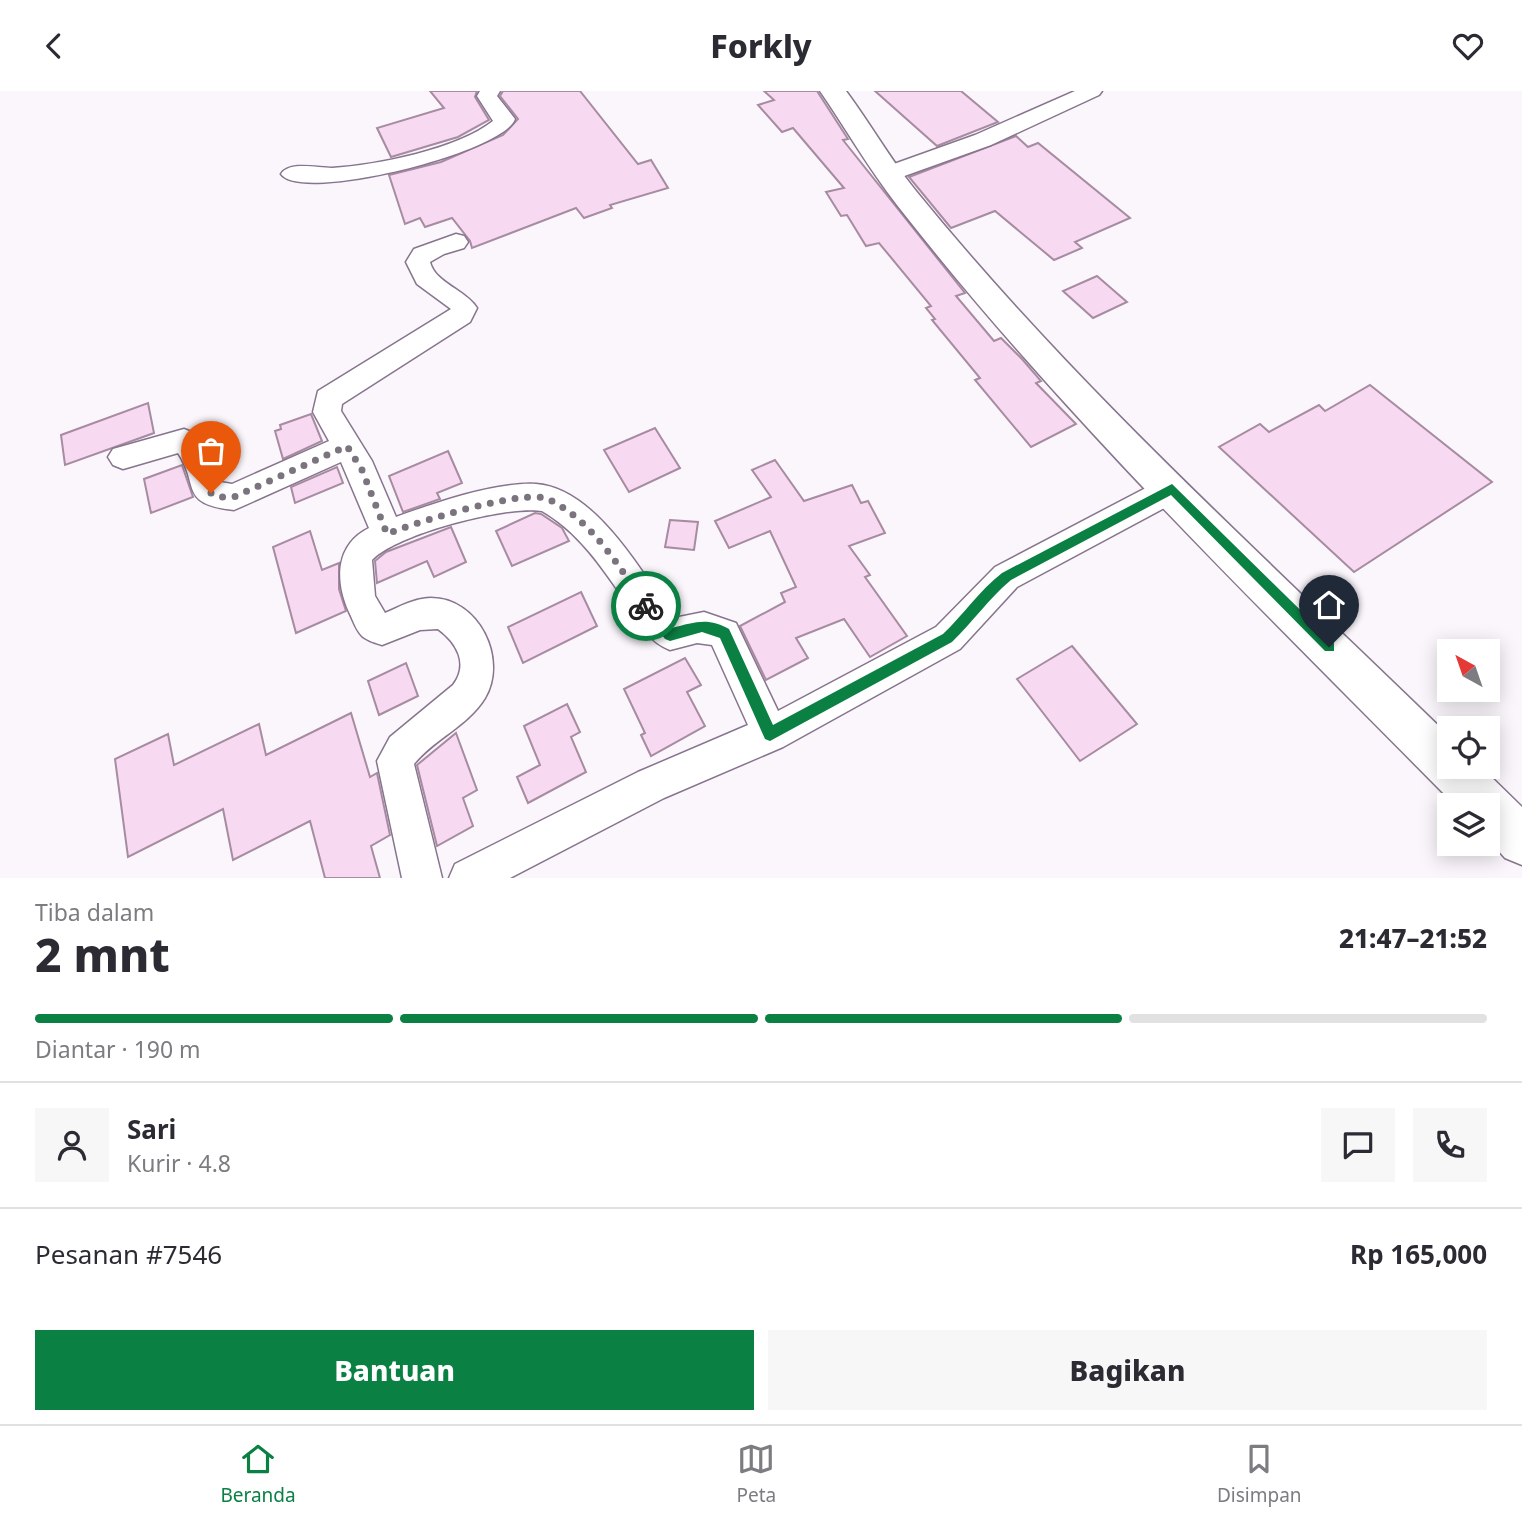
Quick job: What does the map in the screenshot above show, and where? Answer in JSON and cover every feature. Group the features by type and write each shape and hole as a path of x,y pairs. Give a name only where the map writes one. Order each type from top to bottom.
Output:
{"street":[{"path":"292,174 327,176 369,171 467,143 503,123 504,119 488,96 490,91"},
{"path":"833,91 888,174 1036,344 1172,489 1474,793"},
{"path":"888,174 983,140 1092,91"},
{"path":"387,534 362,470 327,412 328,400 461,315 464,308 461,303 427,281 417,269 416,262 420,255 456,242"},
{"path":"123,457 184,440 190,447 205,489 218,497 234,497 347,446"},
{"path":"469,878 652,785 770,734 948,638 968,619 985,593 1006,577 1172,489"},
{"path":"422,878 395,761 400,749 452,709 475,683 478,670 470,639 458,625 437,613 425,613 382,630 374,628 366,620 355,569 358,555 369,543 387,534 467,509 531,495 548,499 570,514 603,545 664,631 670,635 702,626 715,628 724,634 770,734"},
{"path":"1500,819 1522,841"}],"building":[{"path":"430,91 477,91 475,97 489,120 458,137 391,157 377,128 444,108"},
{"path":"503,91 580,91 638,164 651,160 668,188 610,205 612,208 584,218 576,208 472,248 470,241 452,218 425,227 420,218 405,224 389,175 441,162 503,135 518,119 500,96"},
{"path":"764,91 817,91 848,139 843,140 965,293 956,296 994,341 1001,338 1022,359 1041,381 1036,383 1076,424 1031,447 975,380 980,378 932,320 935,319 926,308 931,306 879,243 866,246 847,215 841,216 826,192 844,188 793,128 782,132 758,105 774,100"},
{"path":"875,91 961,91 998,122 937,146"},
{"path":"1016,136 1028,147 1038,143 1130,218 1075,242 1082,248 1054,260 995,211 951,228 909,177"},
{"path":"1097,276 1127,302 1093,318 1063,291"},
{"path":"1370,385 1492,482 1354,572 1219,447 1260,424 1269,432 1319,405 1325,411"},
{"path":"148,403 154,433 65,465 61,435"},
{"path":"311,414 322,441 283,459 275,431 281,429 280,425"},
{"path":"655,428 680,468 629,492 604,450"},
{"path":"448,451 462,483 437,493 440,499 403,512 389,476"},
{"path":"775,460 804,501 852,485 861,503 868,501 885,533 849,546 870,575 865,577 907,636 870,657 844,619 796,638 808,658 766,680 740,626 785,602 781,593 796,587 770,531 729,548 715,521 771,497 752,470"},
{"path":"182,465 193,497 151,513 144,479"},
{"path":"337,467 343,483 295,503 291,487"},
{"path":"535,513 562,528 569,541 512,566 496,531"},
{"path":"670,520 698,522 694,550 665,547"},
{"path":"451,527 466,562 434,577 427,561 377,583 375,561 386,552"},
{"path":"310,531 322,570 339,563 339,589 346,611 296,633 273,547"},
{"path":"581,592 597,626 523,663 508,627"},
{"path":"1072,646 1137,724 1080,761 1017,679"},
{"path":"685,658 701,685 687,692 705,726 651,756 641,735 645,733 624,689"},
{"path":"406,663 418,696 379,715 368,681"},
{"path":"567,704 580,732 571,737 586,772 528,803 517,777 540,765 524,726"},
{"path":"351,713 370,777 377,773 390,835 371,846 380,878 325,878 310,821 233,860 223,809 128,857 115,759 168,734 174,765 259,724 266,755"},
{"path":"456,733 477,790 463,798 473,826 437,846 417,765"}],"way so far":[{"path":"211,493 218,497 234,497 347,446 362,470 387,534 467,509 531,495 548,499 570,514 603,545 646,606"}],"route":[{"path":"646,606 670,635 702,626 715,628 724,634 770,734 948,638 968,619 985,593 1006,577 1172,489 1329,647"}]}
